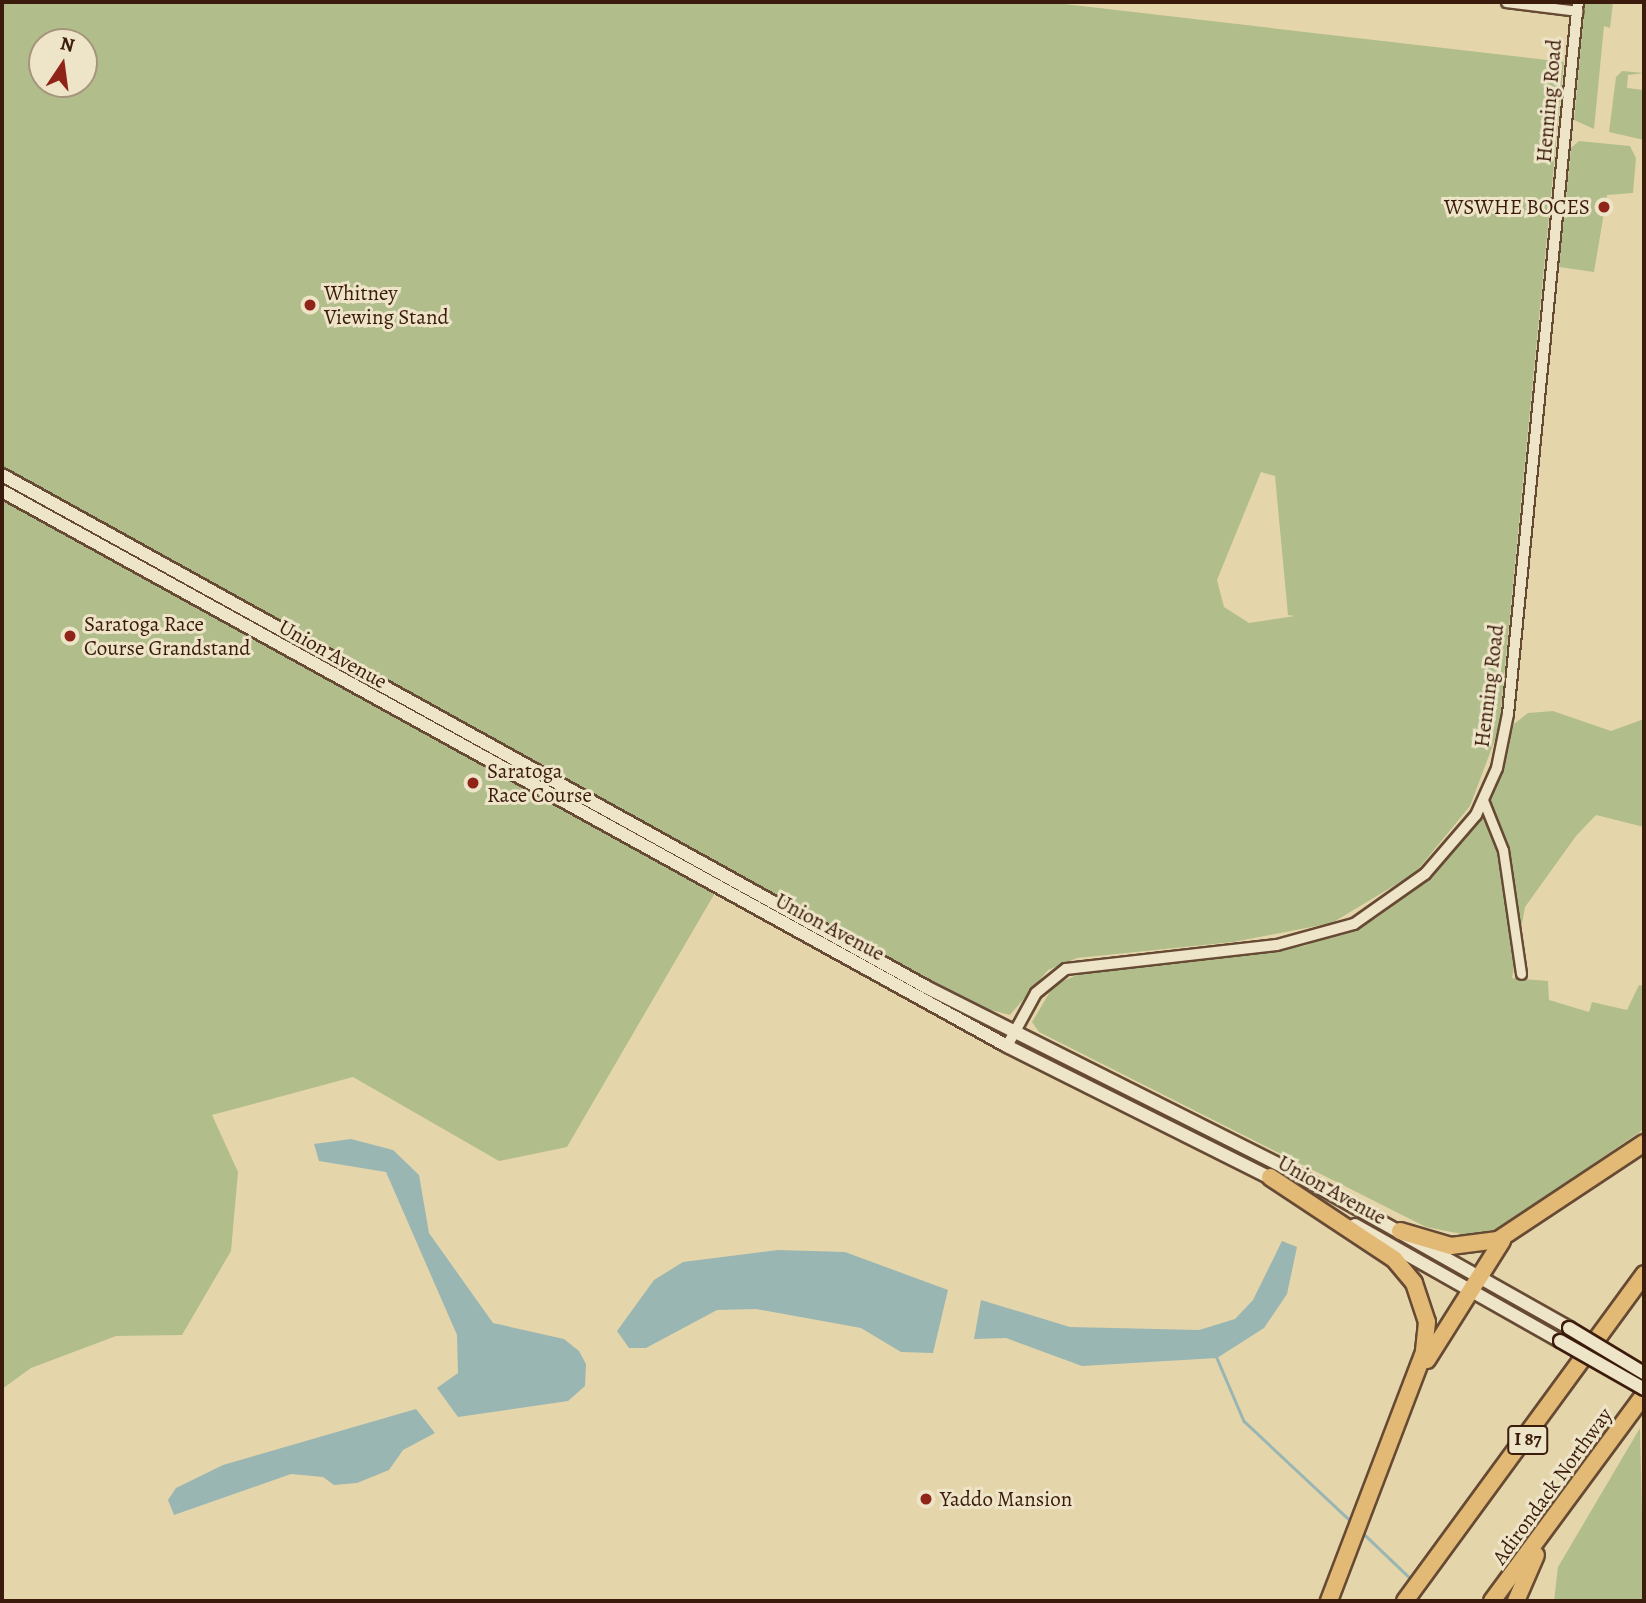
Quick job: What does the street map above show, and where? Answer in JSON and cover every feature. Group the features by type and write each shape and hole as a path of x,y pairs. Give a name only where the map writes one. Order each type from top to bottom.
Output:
{"highway":[{"path":"1409,1395 1477,1274 1513,1233 1644,1143"},
{"path":"1270,1177 1394,1259 1414,1283 1427,1333 1409,1395 1329,1601"},
{"path":"1400,1231 1464,1247 1513,1233"},
{"name":"I 87","path":"1405,1601 1644,1274"},
{"name":"Adirondack Northway","path":"1492,1601 1644,1395"},
{"path":"1516,1601 1557,1516"}],"main road":[{"name":"Union Avenue","path":"2,475 1014,1032 1400,1231 1644,1373"},
{"name":"Union Avenue","path":"2,491 1007,1046 1270,1177 1644,1389"}],"street":[{"path":"1506,2 1577,6"},
{"name":"Henning Road","path":"1007,1046 1036,993 1066,969 1277,945 1354,924 1425,874 1483,800 1508,714 1577,6"},
{"path":"1483,800 1503,850 1521,974"}],"green space":[{"name":"Saratoga Race Course","path":"2,2 1047,2 1564,62 1499,729 1470,806 1415,873 1332,923 1233,942 1077,958 1048,970 1010,1015 987,1009 726,874 567,1147 499,1161 353,1077 212,1115 238,1172 231,1251 182,1335 116,1336 31,1368 2,1389","holes":["1261,472 1275,476 1288,615 1295,616 1249,623 1224,607 1217,580"]},
{"path":"1585,2 1613,2 1610,28 1604,26 1594,129 1574,120"},
{"path":"1622,71 1644,73 1628,75 1627,88 1644,90 1644,140 1609,132 1616,77"},
{"path":"1579,141 1630,146 1636,158 1633,193 1607,195 1594,272 1559,267 1571,148"},
{"path":"1553,711 1611,731 1644,719 1644,827 1596,815 1576,836 1525,907 1512,978 1548,981 1549,1000 1589,1012 1592,1002 1627,1010 1639,985 1644,986 1644,1129 1498,1229 1467,1235 1426,1227 1039,1032 1032,1022 1054,985 1086,971 1304,946 1375,919 1428,880 1480,822 1514,724 1528,713"},
{"path":"1640,1428 1644,1601 1554,1601 1558,1567"}],"water":[{"path":"351,1139 393,1150 419,1175 429,1233 493,1323 564,1339 579,1351 586,1364 585,1386 568,1401 458,1417 437,1388 458,1373 457,1335 386,1172 319,1161 314,1144"},
{"path":"1282,1241 1297,1247 1287,1294 1264,1328 1217,1358 1082,1366 1006,1338 974,1339 981,1300 1070,1327 1199,1330 1235,1319 1253,1300"},
{"path":"778,1250 845,1252 948,1290 933,1353 901,1352 861,1328 756,1309 717,1310 646,1348 629,1348 617,1331 654,1280 683,1262"},
{"path":"416,1409 435,1433 403,1450 389,1470 357,1483 334,1485 323,1477 291,1474 174,1515 168,1500 176,1488 223,1465"}],"waterway":[{"path":"1217,1358 1244,1421 1351,1521"},
{"path":"1364,1534 1408,1576"}],"place":[{"name":"WSWHE BOCES","path":"1604,207"},
{"name":"Whitney Viewing Stand","path":"310,305"},
{"name":"Saratoga Race Course Grandstand","path":"70,636"},
{"name":"Saratoga Race Course","path":"473,783"},
{"name":"Yaddo Mansion","path":"926,1499"}]}
